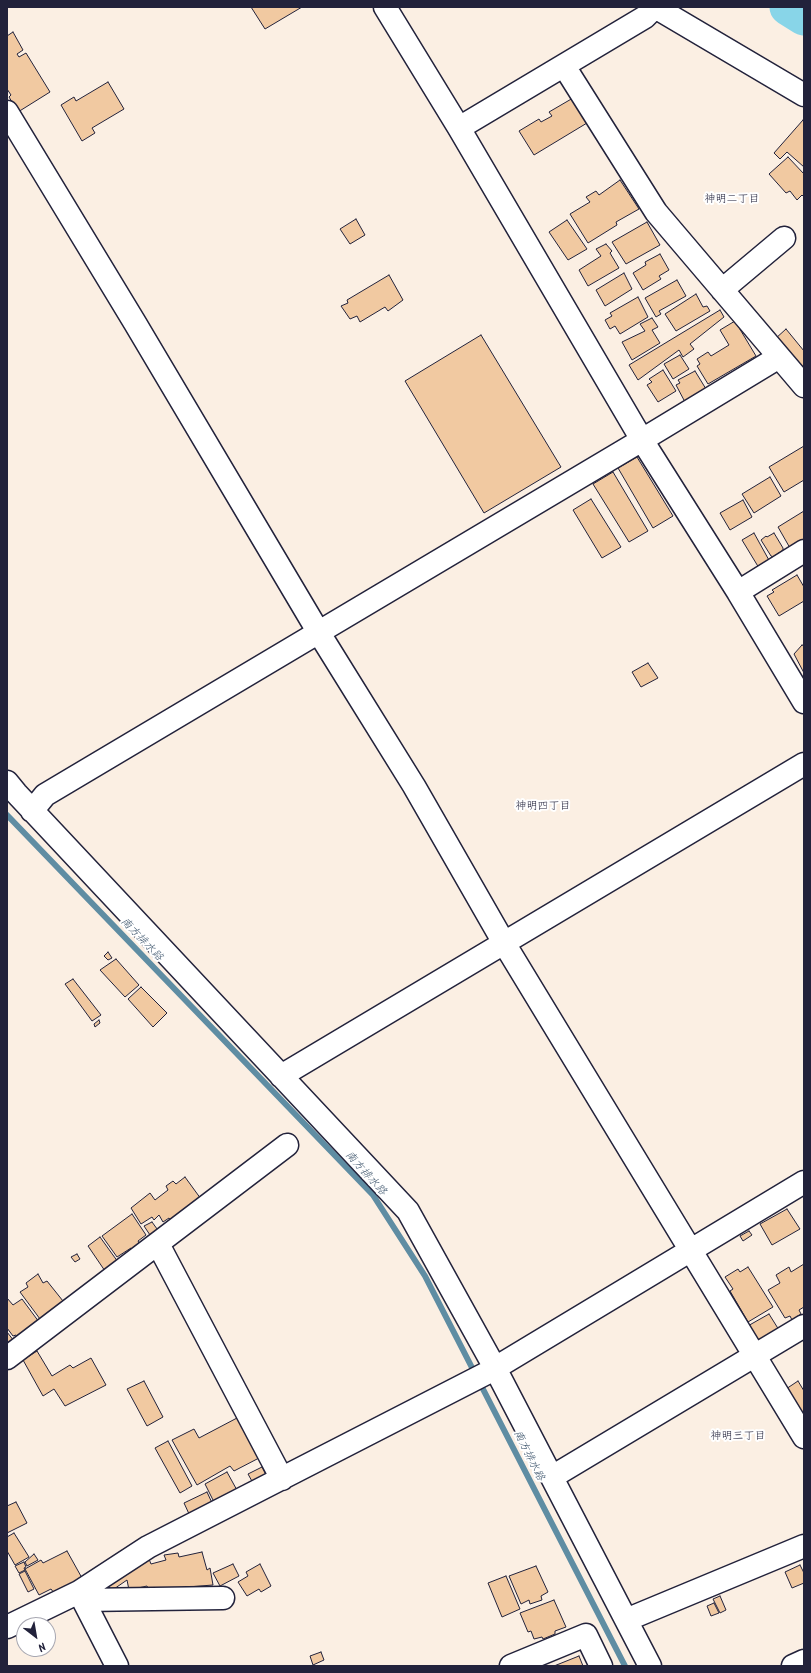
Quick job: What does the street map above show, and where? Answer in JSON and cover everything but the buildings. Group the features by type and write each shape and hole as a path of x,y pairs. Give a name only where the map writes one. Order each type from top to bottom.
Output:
{"main road":[{"path":"385,7 459,128 642,440 801,692"},
{"path":"459,128 645,17 655,7 804,95"},
{"path":"564,66 656,212 804,386"},
{"path":"7,112 131,316 319,633 414,786 504,943 804,1437"},
{"path":"722,290 784,238"},
{"path":"32,811 46,795 779,357"},
{"path":"738,592 804,551"},
{"path":"281,1076 804,764"},
{"path":"7,782 32,811 408,1211 491,1371 552,1477 650,1666"},
{"path":"7,1358 287,1145"},
{"path":"7,1627 81,1596 148,1548 491,1371 804,1182"},
{"path":"158,1244 282,1479"},
{"path":"552,1477 804,1326"},
{"path":"626,1620 804,1546"},
{"path":"81,1596 223,1598"},
{"path":"81,1596 117,1666"},
{"path":"511,1666 586,1635 601,1666"},
{"path":"793,1666 804,1662"}],"waterway":[{"path":"788,7 804,17"},
{"name":"南方排水路","path":"7,815 373,1195 425,1276 625,1666"}],"district":[{"name":"神明二丁目","path":"732,200"},
{"name":"神明四丁目","path":"543,807"},
{"name":"神明三丁目","path":"738,1437"}]}
